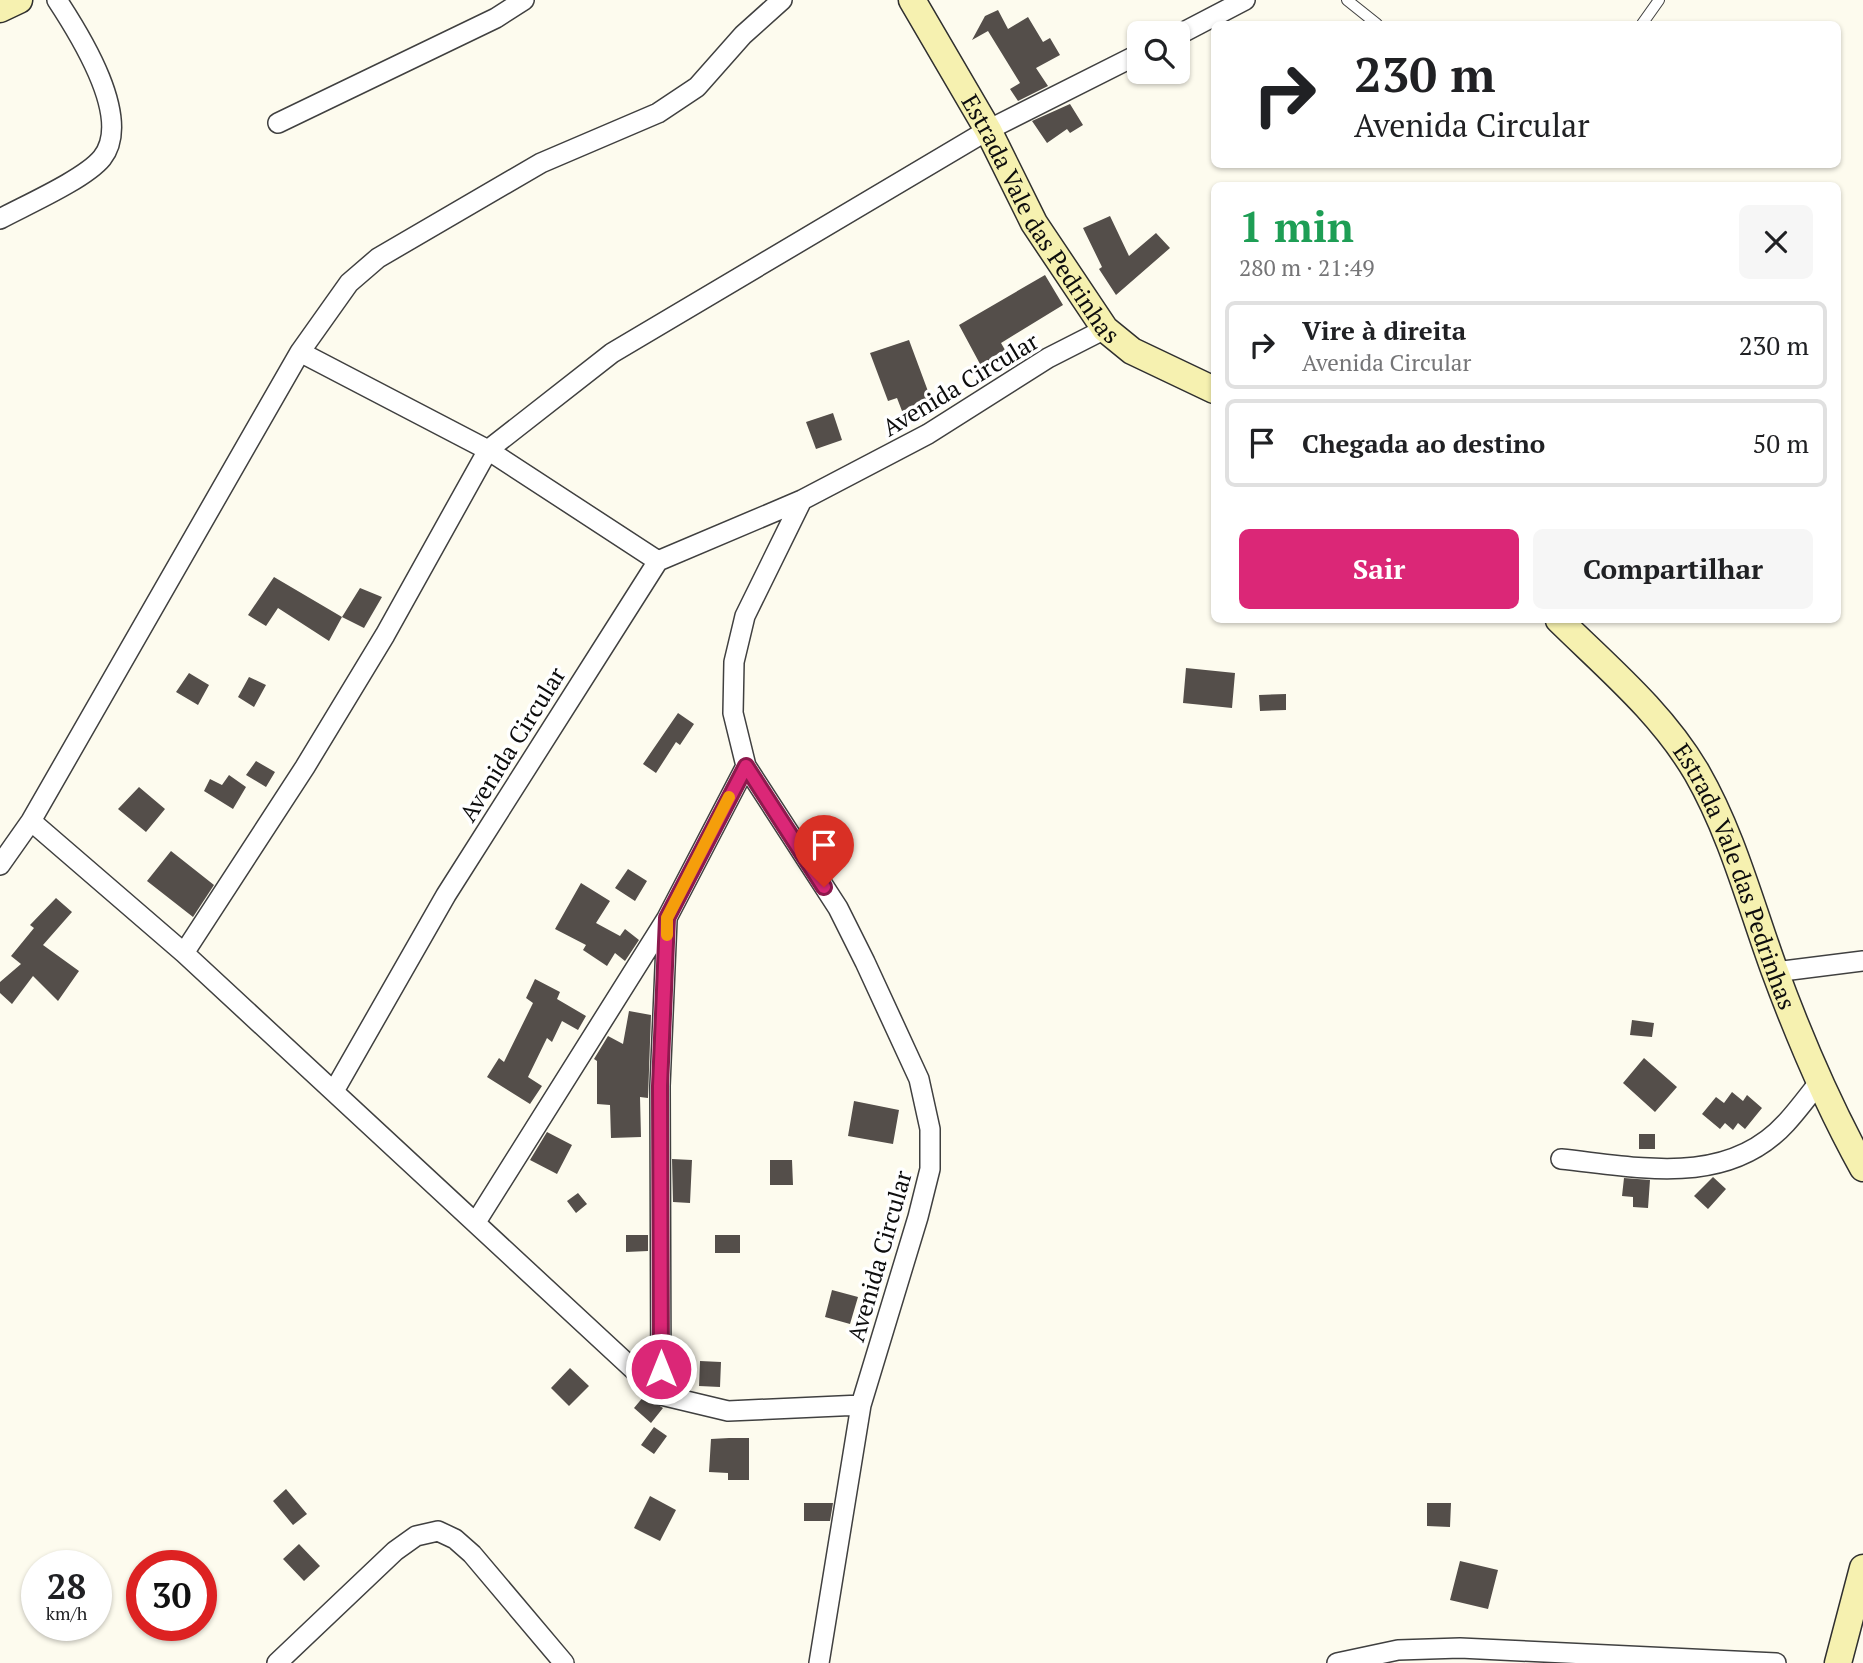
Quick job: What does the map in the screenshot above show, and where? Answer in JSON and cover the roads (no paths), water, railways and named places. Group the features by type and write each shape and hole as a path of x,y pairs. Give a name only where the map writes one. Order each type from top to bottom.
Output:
{"main road":[{"path":"0,9 19,0"},
{"name":"Estrada Vale das Pedrinhas","path":"912,0 988,130 1034,223 1105,329 1132,351 1211,389"},
{"name":"Estrada Vale das Pedrinhas","path":"1562,623 1661,721 1696,771 1723,822 1775,972 1820,1081 1863,1168"},
{"path":"1838,1663 1863,1568"}],"street":[{"path":"0,219 87,170 101,159 111,142 113,118 95,67 57,0"},
{"path":"278,123 496,18 524,0"},
{"path":"0,865 31,821 300,352 349,283 378,258 541,163 658,113 697,87 743,35 782,0"},
{"path":"1190,28 1245,0"},
{"path":"184,953 358,679 488,450 612,353 988,130 1127,60"},
{"name":"Avenida Circular","path":"334,1091 446,895 658,561 802,500 929,434 1048,358 1105,329"},
{"path":"300,352 488,450 658,561"},
{"name":"Avenida Circular","path":"802,500 745,616 734,662 733,713 746,766 838,908 919,1079 930,1129 930,1169 861,1405 820,1663"},
{"path":"475,1222 667,918 746,766"},
{"path":"31,821 184,953 661,1395 728,1410 861,1405"},
{"path":"661,1395 660,1086 667,918"},
{"path":"1775,972 1863,961"},
{"path":"1561,1159 1670,1171 1710,1166 1743,1155 1763,1143 1785,1125 1820,1081"},
{"path":"277,1663 395,1551 416,1536 438,1531 455,1539 472,1554 564,1663"},
{"path":"1337,1663 1398,1650 1460,1648 1776,1663"}],"lane":[{"path":"1347,0 1373,21"},
{"path":"1644,21 1659,0"}]}
